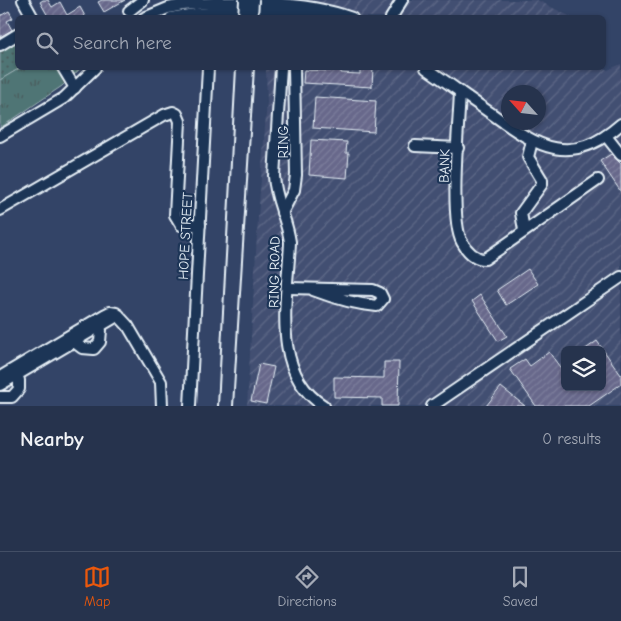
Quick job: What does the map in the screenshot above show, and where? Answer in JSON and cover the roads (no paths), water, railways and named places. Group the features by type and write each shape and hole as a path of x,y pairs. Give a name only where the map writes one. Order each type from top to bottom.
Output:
{"street":[{"path":"22,0 31,15"},
{"path":"284,15 286,0"},
{"path":"151,15 168,8 214,1 286,0 315,3 345,15"},
{"path":"393,15 402,0"},
{"path":"128,12 140,1"},
{"path":"212,15 214,1"},
{"path":"0,45 15,36"},
{"path":"63,70 75,88"},
{"path":"0,136 52,105 75,88 93,70"},
{"name":"HOPE STREET","path":"190,406 208,70"},
{"name":"RING ROAD","path":"281,70 274,188 290,242 286,345 290,363 307,391 324,406"},
{"name":"RING","path":"282,213 294,190 296,176 294,70"},
{"path":"429,70 532,142 543,146 569,150 597,142 621,124"},
{"name":"BANK","path":"460,92 455,216 461,241 472,256 485,259 524,230"},
{"path":"0,210 164,115 173,112 177,114 180,121 175,215 181,225 200,225"},
{"path":"606,136 621,155"},
{"path":"532,142 528,156 542,180 542,184 521,214 524,230 598,180"},
{"path":"416,146 458,148"},
{"path":"432,406 621,277"},
{"path":"288,288 373,290 380,292 383,299 376,306 364,305 343,302 313,290"},
{"path":"0,385 9,374 95,325 119,315 128,326 161,382 162,406"},
{"path":"74,342 82,348 94,349 102,336 95,325"},
{"path":"58,346 74,342 95,325"},
{"path":"0,396 7,398 15,395 20,383 9,374"}],"railway":[{"path":"238,15 239,0"},
{"path":"258,15 259,0"},
{"path":"218,406 236,70"},
{"path":"233,406 254,70"}]}
